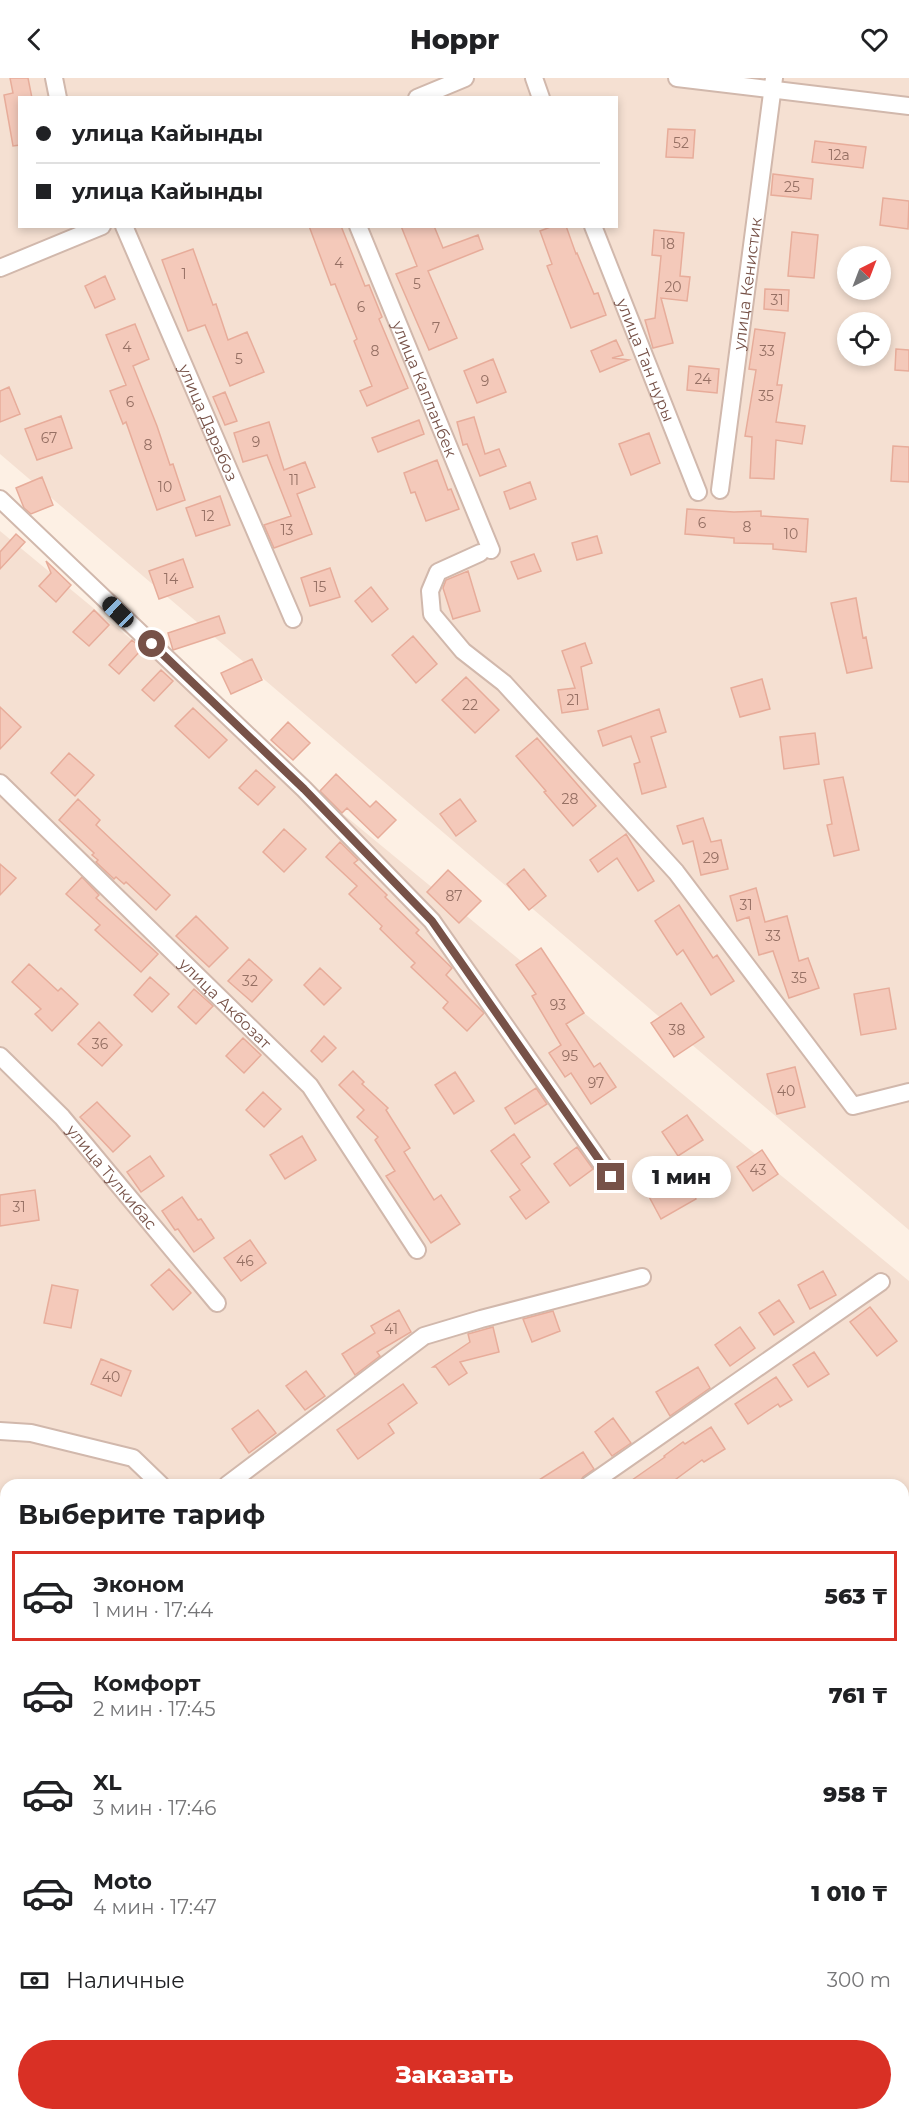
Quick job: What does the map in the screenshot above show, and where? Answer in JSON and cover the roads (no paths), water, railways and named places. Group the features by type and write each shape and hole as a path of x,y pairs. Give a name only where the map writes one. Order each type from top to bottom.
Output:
{"street":[{"path":"54,78 58,96"},
{"path":"422,96 465,78"},
{"path":"534,78 541,96"},
{"path":"677,78 773,84 909,106"},
{"name":"улица Кенистик","path":"720,490 773,84"},
{"name":"улица Дарабоз","path":"125,228 293,619"},
{"name":"улица Капланбек","path":"359,228 485,551 438,572 430,591 432,614 463,651 504,683 676,872 853,1106 909,1092"},
{"name":"улица Тан нуры","path":"594,228 698,492"},
{"path":"0,268 92,229"},
{"path":"0,499 304,789 432,921 611,1177"},
{"name":"улица Акбозат","path":"0,783 310,1086 417,1250"},
{"name":"улица Тулкибас","path":"0,1056 62,1117 218,1303"},
{"path":"235,1479 424,1336 642,1277"},
{"path":"598,1479 881,1282"},
{"path":"0,1431 31,1433 133,1458 155,1479"}]}
